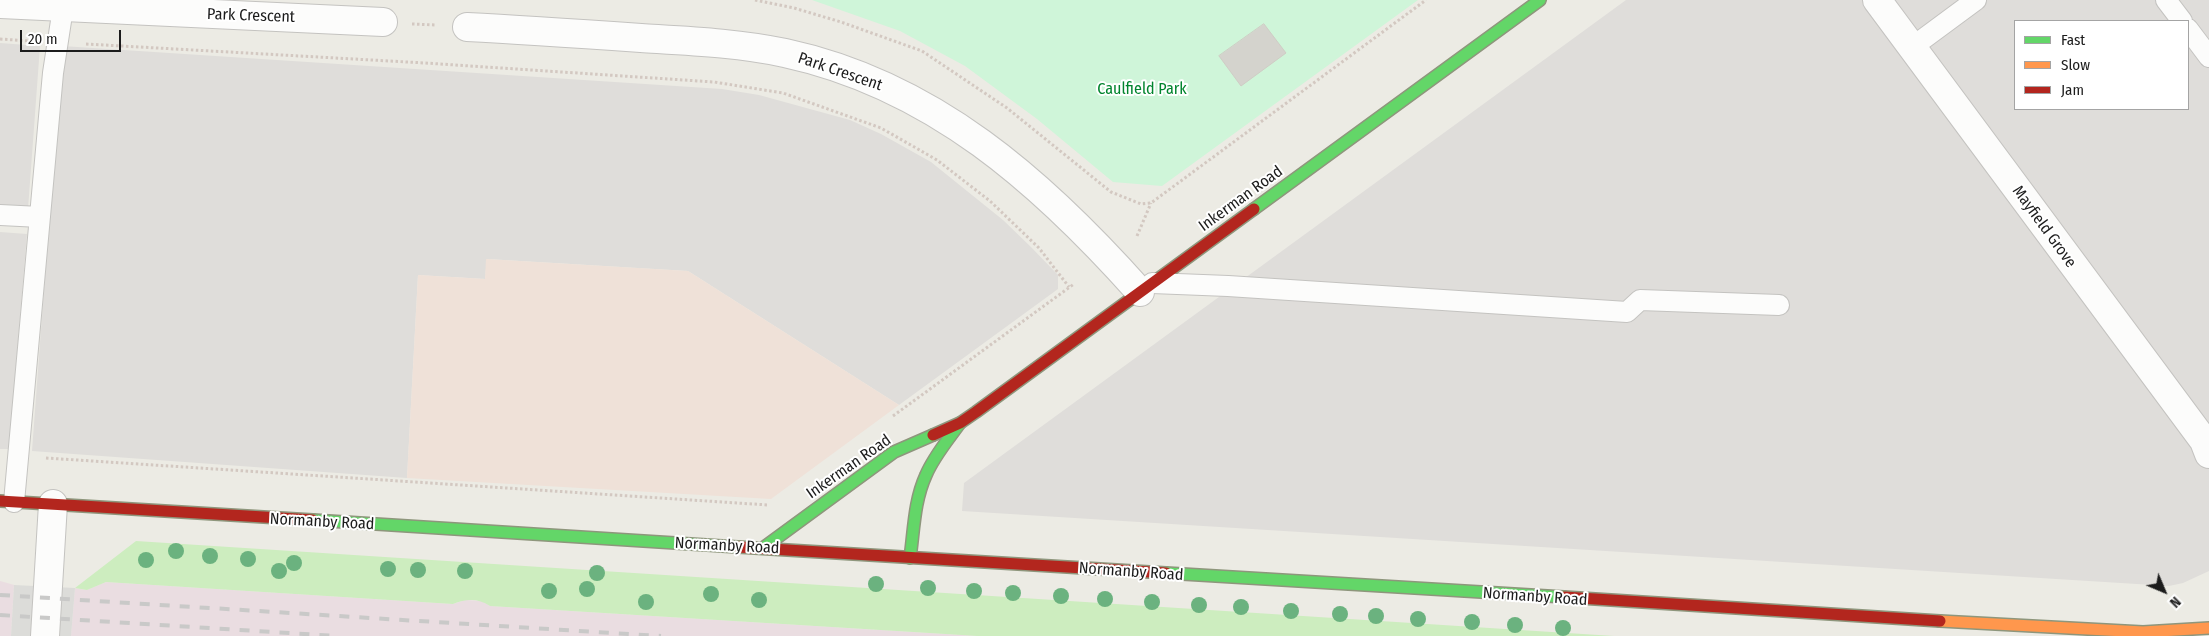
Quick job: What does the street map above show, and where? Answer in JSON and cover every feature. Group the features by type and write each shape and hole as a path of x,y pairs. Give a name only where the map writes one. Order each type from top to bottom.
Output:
{"street":[{"name":"Inkerman Road","path":"763,548 894,452 960,423 1540,0"},
{"name":"Mayfield Grove","path":"1877,0 2204,442 2209,454"},
{"name":"Park Crescent","path":"0,4 383,22"},
{"name":"Park Crescent","path":"467,27 753,47 834,67 878,84 950,121 1002,157 1146,288"},
{"name":"Inkerman Road","path":"910,558 916,508 922,482 926,473 960,423"},
{"name":"Normanby Road","path":"7,501 2090,630 2143,632 2209,628"},
{"path":"45,636 53,504"}],"lane":[{"path":"1912,48 1976,0"},
{"path":"2166,0 2181,20"},
{"path":"7,501 19,456 40,217 63,8"},
{"path":"2189,30 2209,57"},
{"path":"0,215 40,217"},
{"path":"1146,288 1228,286 1627,312 1640,300 1779,305"}],"path":[{"path":"755,0 794,8 841,22 922,52 1007,108 1111,192 1140,204 1151,203"},
{"path":"1137,236 1151,203 1426,0"},
{"path":"414,24 437,25"},
{"path":"0,39 425,63 704,82 783,93 880,128 937,160 990,201 1038,248 1069,287"},
{"path":"887,420 1074,284"},
{"path":"19,456 770,506"}],"shaded area":[{"path":"1626,0 2209,0 2209,571 2183,583 2169,586 962,511 964,483"},
{"path":"0,43 40,46 28,209 0,207"},
{"path":"62,46 722,89 759,95 850,120 881,134 931,162 1003,220 1031,247 1058,275 1058,289 899,405 688,271 487,259 485,279 418,275 407,478 32,451"},
{"path":"0,232 27,234 9,449 0,449"},
{"path":"486,259 688,271 899,405 771,499 407,478 418,275 485,279"},
{"path":"0,581 14,585 11,636 0,636"},
{"path":"106,582 453,604 465,600 483,601 490,606 978,636 71,636 75,588 87,590"}],"green space":[{"name":"Caulfield Park","path":"812,0 1418,0 1162,186 1113,182 1037,119 965,66 900,31"},
{"path":"136,541 1614,636 978,636 490,606 472,600 453,604 106,582 87,590 75,588"}],"pier":[{"path":"14,585 75,588 71,636 11,636"}],"building":[{"path":"1264,24 1286,53 1241,86 1219,56"}],"railway":[{"path":"0,595 661,636"},
{"path":"0,615 336,636"}],"traffic: fast":[{"path":"1254,209 1540,0"},
{"path":"910,558 917,505 922,485 933,461 960,423"},
{"path":"763,548 894,452 933,435"},
{"path":"313,520 738,547"},
{"path":"1166,573 1564,597"}],"traffic: slow":[{"path":"1940,621 2143,632 2209,628"}],"traffic: jam":[{"path":"933,435 960,423 976,412 1254,209"},
{"path":"0,501 313,520"},
{"path":"738,547 1166,573"},
{"path":"1564,597 1940,621"}]}
